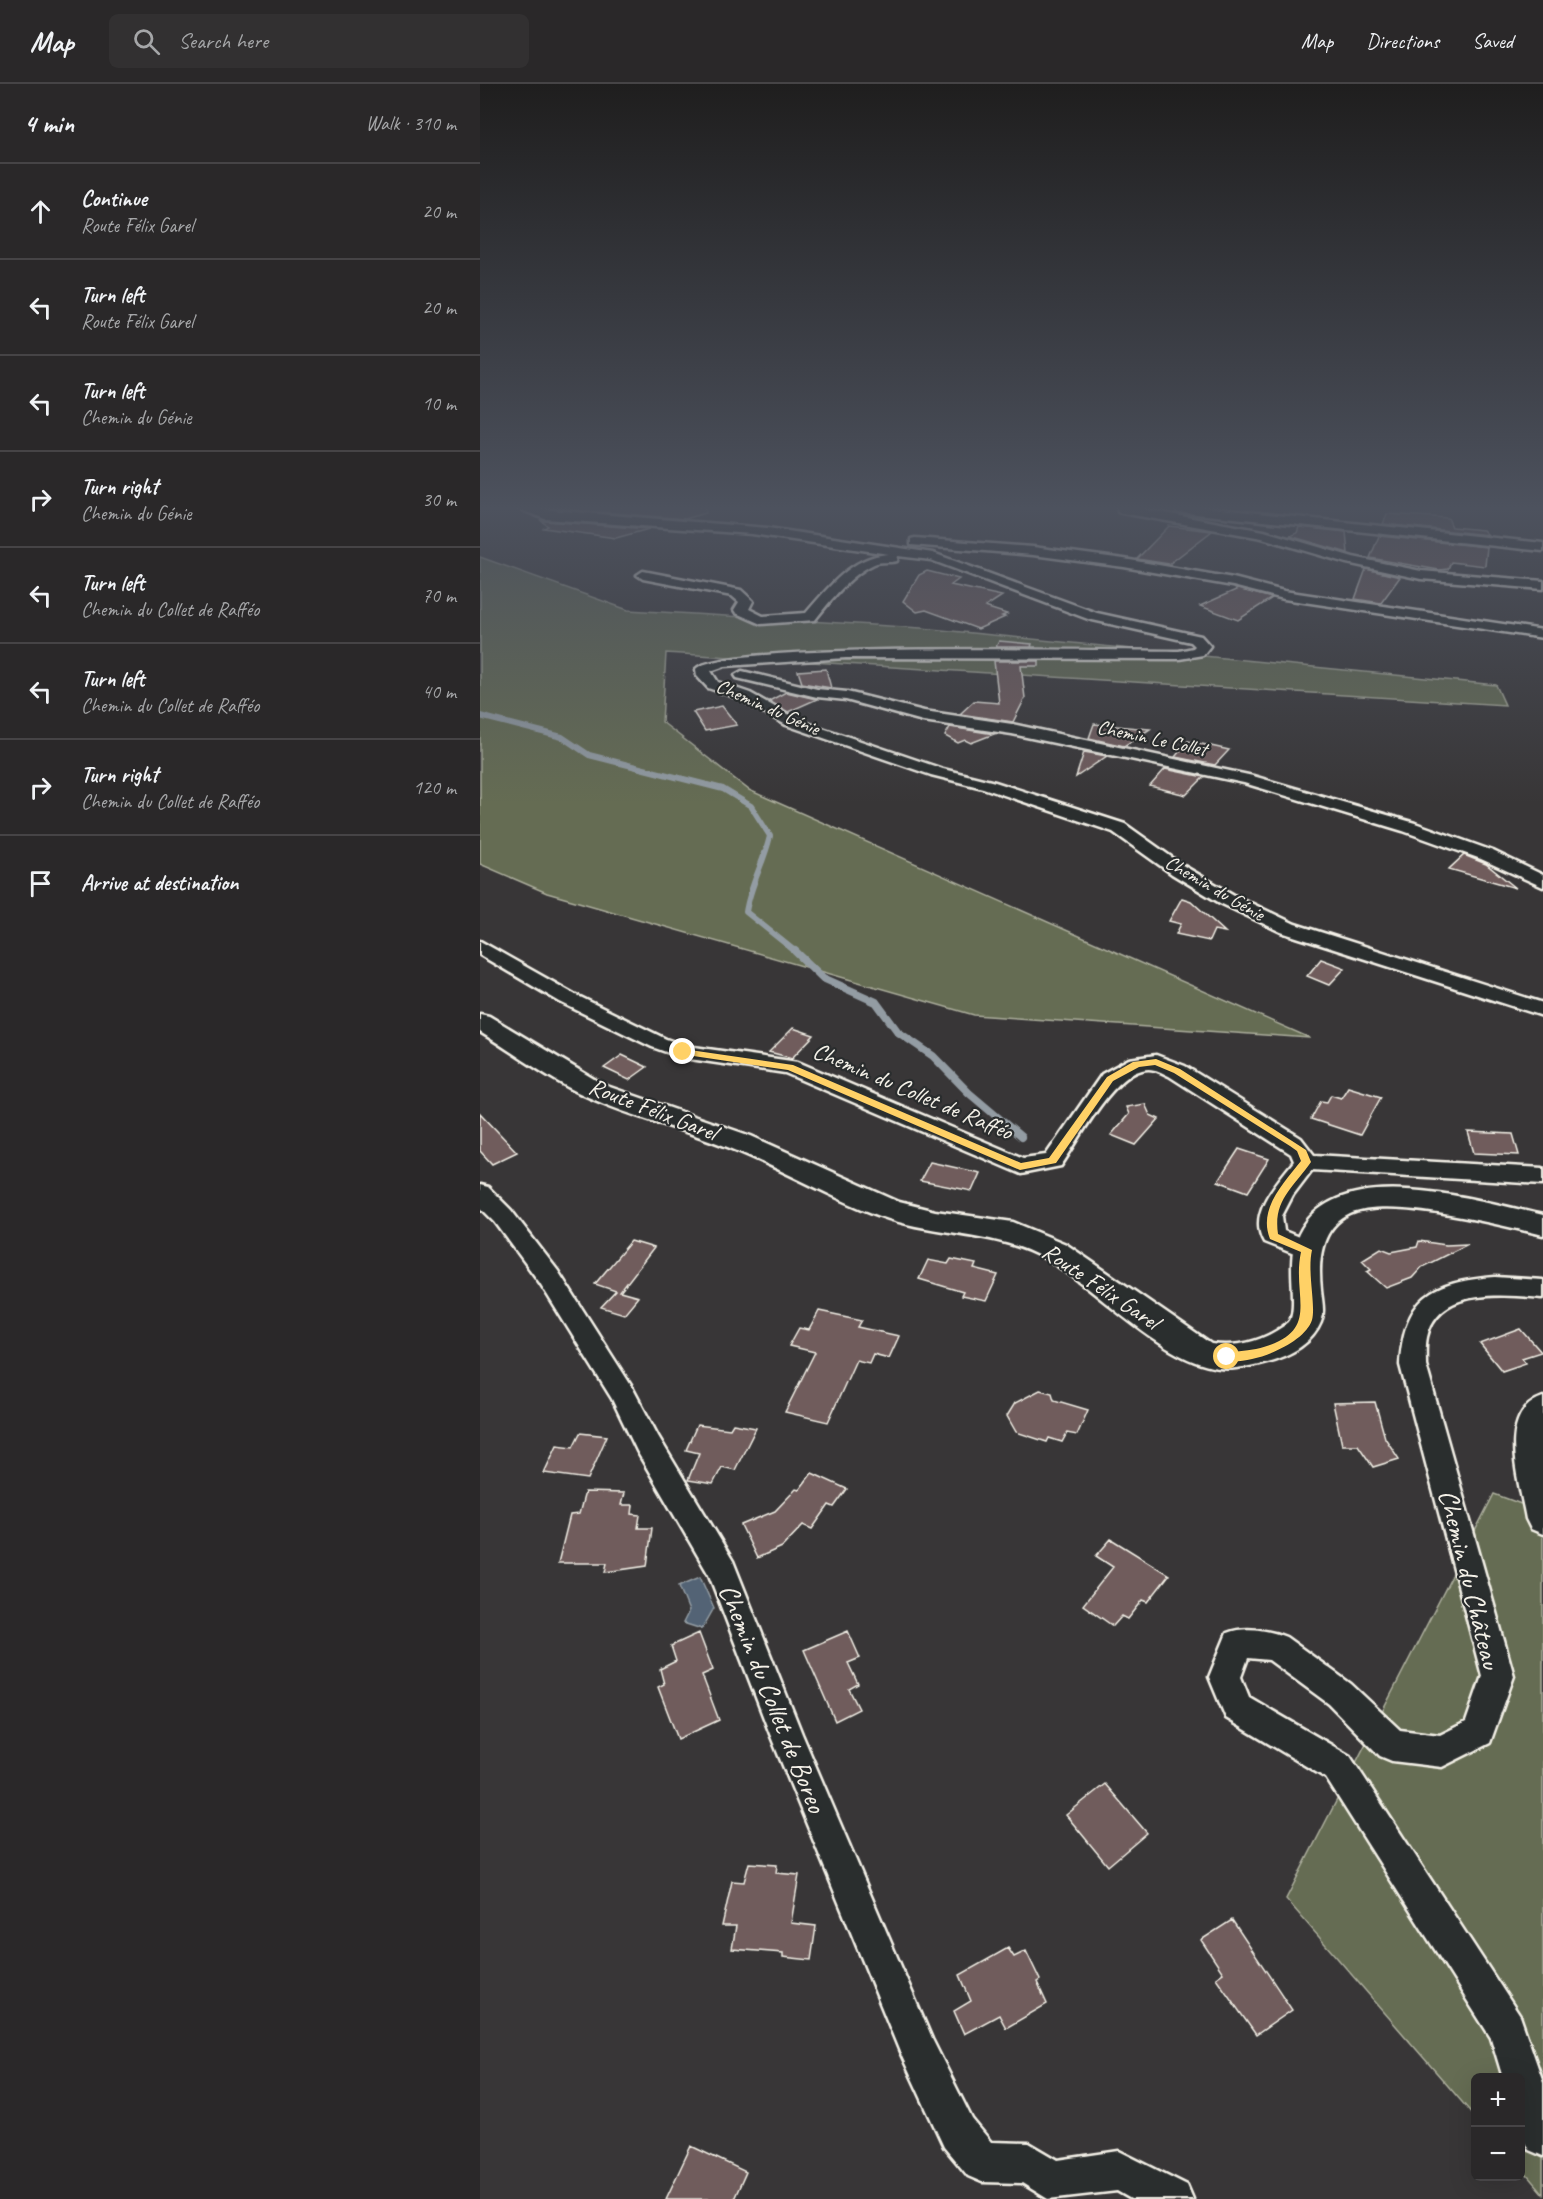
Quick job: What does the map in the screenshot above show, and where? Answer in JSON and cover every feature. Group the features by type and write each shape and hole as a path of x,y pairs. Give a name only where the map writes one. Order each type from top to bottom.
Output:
{"street":[{"path":"743,606 741,610 761,620 802,619 810,616 819,606"},
{"name":"Chemin du Génie","path":"1065,606 1093,616 1196,639 1203,646 1198,652 1179,655 846,654 723,662 703,669 704,676 714,686 745,696 791,722 937,772 989,785 1119,828 1217,893 1288,928 1543,1010"},
{"path":"1355,606 1543,634"},
{"name":"Chemin Le Collet","path":"742,675 817,693 847,696 922,716 1012,729 1247,779 1409,827 1487,855 1543,882"},
{"name":"Chemin du Collet de Rafféo","path":"480,947 567,998 659,1043 683,1052 790,1067 1020,1166 1053,1161 1110,1079 1136,1064 1156,1062 1177,1071 1293,1143 1302,1150 1306,1162"},
{"name":"Route Félix Garel","path":"480,1021 595,1090 741,1142 890,1209 935,1221 1013,1232 1056,1251 1191,1348 1208,1356 1227,1357 1259,1353 1294,1337 1302,1330 1308,1308 1304,1263 1307,1250 1317,1226 1338,1207 1365,1199 1399,1200 1543,1225"},
{"path":"1307,1250 1273,1236 1270,1216 1283,1191 1306,1162 1543,1176"},
{"name":"Chemin du Collet de Boreo","path":"480,1193 503,1216 549,1277 622,1394 647,1443 722,1570 786,1734 915,2041 958,2133 982,2162 1029,2163 1054,2190"},
{"name":"Chemin du Château","path":"1543,1289 1487,1286 1459,1290 1443,1296 1427,1309 1416,1326 1412,1344 1413,1365 1498,1676 1479,1732 1442,1751 1392,1744 1340,1694 1275,1647 1238,1643 1225,1677 1237,1707 1338,1767 1507,2029 1540,2133 1543,2136"},
{"path":"1543,1410 1532,1424 1531,1449 1543,1519"},
{"path":"1054,2190 1119,2171 1173,2199"}],"green space":[{"path":"480,606 616,606 628,610 921,628 1496,685 1505,705 666,653 662,722 749,790 1310,1038 974,1015 547,893 480,864"},
{"path":"1494,1494 1543,1512 1543,2194 1525,2173 1525,2073 1471,2073 1471,2112 1286,1899"}],"water":[{"path":"700,1577 714,1608 702,1629 683,1623 689,1611 679,1586"}],"building":[{"path":"909,606 987,606 985,607 1007,614 978,629 926,610 917,612"},
{"path":"1201,606 1260,606 1238,620"},
{"path":"999,641 1032,644 1031,647 996,647"},
{"path":"994,661 1039,661 1039,666 1021,666 1025,698 1013,722 960,714 974,701 999,703"},
{"path":"826,669 831,688 802,683 798,671"},
{"path":"786,692 817,699 788,712 769,701"},
{"path":"722,706 737,725 705,731 693,712"},
{"path":"1094,724 1150,729 1124,746 1089,738"},
{"path":"950,727 994,734 971,743 965,740 958,743 945,736"},
{"path":"1188,741 1229,750 1215,765 1175,757"},
{"path":"1084,752 1107,756 1076,777"},
{"path":"1165,769 1204,777 1186,795 1150,786"},
{"path":"1464,855 1486,864 1516,888 1449,869"},
{"path":"1182,898 1191,901 1225,932 1214,930 1209,941 1176,934 1181,924 1169,921"},
{"path":"1321,959 1345,968 1329,985 1307,976"},
{"path":"793,1028 814,1035 792,1058 769,1052"},
{"path":"622,1055 647,1067 629,1080 604,1068"},
{"path":"1348,1087 1381,1097 1360,1135 1311,1119 1321,1101 1327,1102 1331,1095 1341,1098"},
{"path":"1145,1104 1150,1115 1159,1119 1136,1145 1111,1135 1129,1114 1126,1107"},
{"path":"480,1113 517,1152 492,1164 480,1151"},
{"path":"1468,1132 1513,1134 1519,1155 1474,1153"},
{"path":"1239,1149 1269,1159 1248,1192 1218,1181"},
{"path":"930,1162 980,1173 972,1191 920,1181"},
{"path":"631,1241 654,1248 620,1292 638,1297 624,1314 601,1307 616,1291 595,1284"},
{"path":"1419,1241 1446,1245 1468,1244 1422,1267 1412,1278 1386,1288 1367,1271 1371,1269 1362,1260 1381,1248 1391,1252 1417,1247"},
{"path":"951,1259 976,1264 974,1269 998,1275 986,1301 961,1296 963,1292 919,1279 928,1260 948,1264"},
{"path":"819,1311 862,1320 858,1327 899,1336 889,1358 873,1354 869,1363 856,1360 828,1422 785,1412 815,1352 789,1346 799,1328 809,1330"},
{"path":"1521,1329 1541,1352 1522,1358 1526,1363 1502,1371 1480,1344"},
{"path":"1040,1390 1052,1393 1054,1400 1088,1410 1077,1435 1067,1433 1062,1442 1049,1438 1047,1442 1016,1432 1007,1416 1015,1403"},
{"path":"1375,1402 1385,1438 1399,1459 1373,1467 1358,1445 1342,1445 1333,1403"},
{"path":"733,1424 756,1428 735,1470 722,1467 713,1484 688,1480 699,1453 686,1450 697,1425 730,1429"},
{"path":"580,1433 607,1436 588,1479 544,1473 557,1445 573,1447"},
{"path":"812,1473 847,1489 834,1507 829,1505 812,1529 803,1525 782,1547 757,1558 741,1525 775,1511 796,1489 799,1490"},
{"path":"585,1492 624,1493 621,1505 633,1505 632,1514 640,1515 638,1528 652,1528 647,1566 605,1572 607,1563 558,1563 570,1515 579,1514"},
{"path":"1111,1539 1169,1575 1148,1602 1143,1600 1128,1619 1122,1616 1113,1626 1083,1605 1113,1567 1096,1556"},
{"path":"848,1631 860,1658 848,1663 858,1684 849,1689 859,1709 835,1721 804,1650"},
{"path":"699,1633 713,1670 702,1675 719,1720 678,1739 658,1687 664,1684 660,1669 676,1661 671,1646"},
{"path":"1105,1784 1147,1833 1108,1866 1066,1815"},
{"path":"749,1863 777,1865 776,1873 799,1875 791,1923 816,1926 811,1960 783,1957 783,1953 732,1949 736,1926 722,1926 732,1881 744,1882"},
{"path":"1232,1920 1292,2010 1256,2035 1216,1978 1223,1973 1201,1940"},
{"path":"1008,1948 1014,1957 1026,1951 1040,1980 1037,1982 1047,2004 1006,2028 999,2015 964,2034 954,2011 971,2001 960,1975"},
{"path":"691,2146 746,2172 734,2199 666,2199"}],"waterway":[{"path":"480,716 562,737 589,755 723,789 751,806 770,836 746,912 796,952"},
{"path":"795,951 823,978 876,1002 898,1032 933,1056 969,1093 1021,1137"}],"route":[{"path":"683,1052 790,1067 981,1152 1020,1166 1053,1161 1110,1079 1136,1064 1156,1062 1177,1071 1293,1143 1302,1150 1306,1162 1283,1191 1270,1216 1273,1236 1287,1244 1307,1250 1304,1263 1307,1320 1302,1330 1294,1337 1259,1353 1227,1357"}]}
